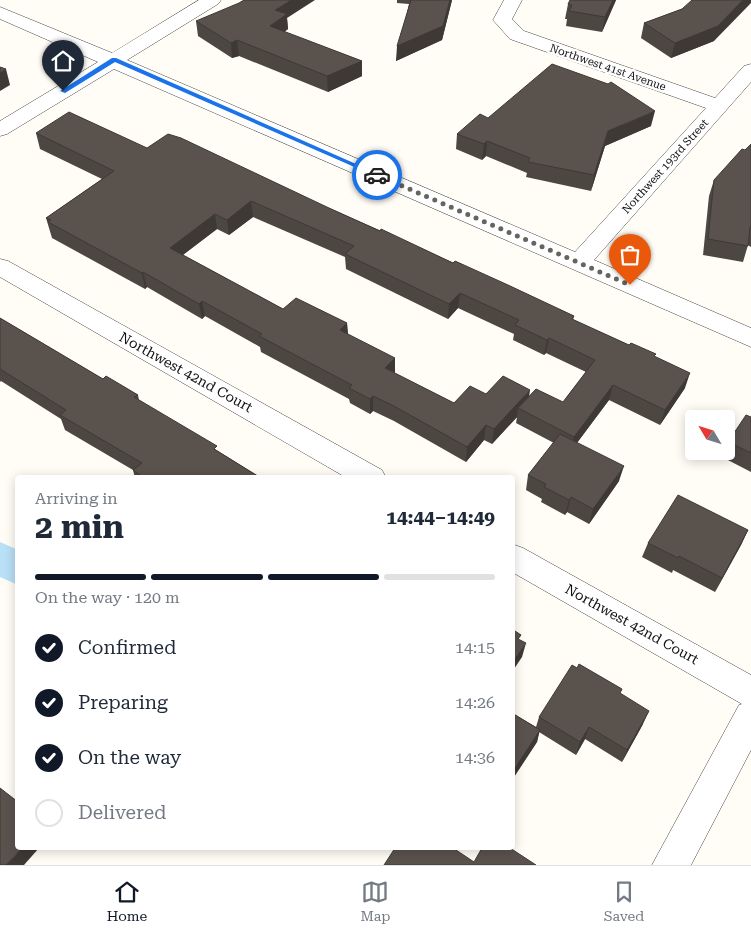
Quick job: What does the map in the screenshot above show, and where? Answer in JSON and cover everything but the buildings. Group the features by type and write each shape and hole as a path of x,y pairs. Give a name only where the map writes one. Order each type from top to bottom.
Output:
{"street":[{"path":"0,130 212,0"},
{"name":"Northwest 41st Avenue","path":"513,0 502,20 517,35 719,106"},
{"path":"0,12 751,338"},
{"name":"Northwest 193rd Street","path":"578,263 751,70"},
{"name":"Northwest 42nd Court","path":"0,267 367,475"},
{"name":"Northwest 42nd Court","path":"515,559 751,692"},
{"path":"671,865 751,716"}],"waterway":[{"path":"0,557 15,568"}],"way so far":[{"path":"377,175 630,285"}],"route":[{"path":"63,91 114,60 377,175"}]}
